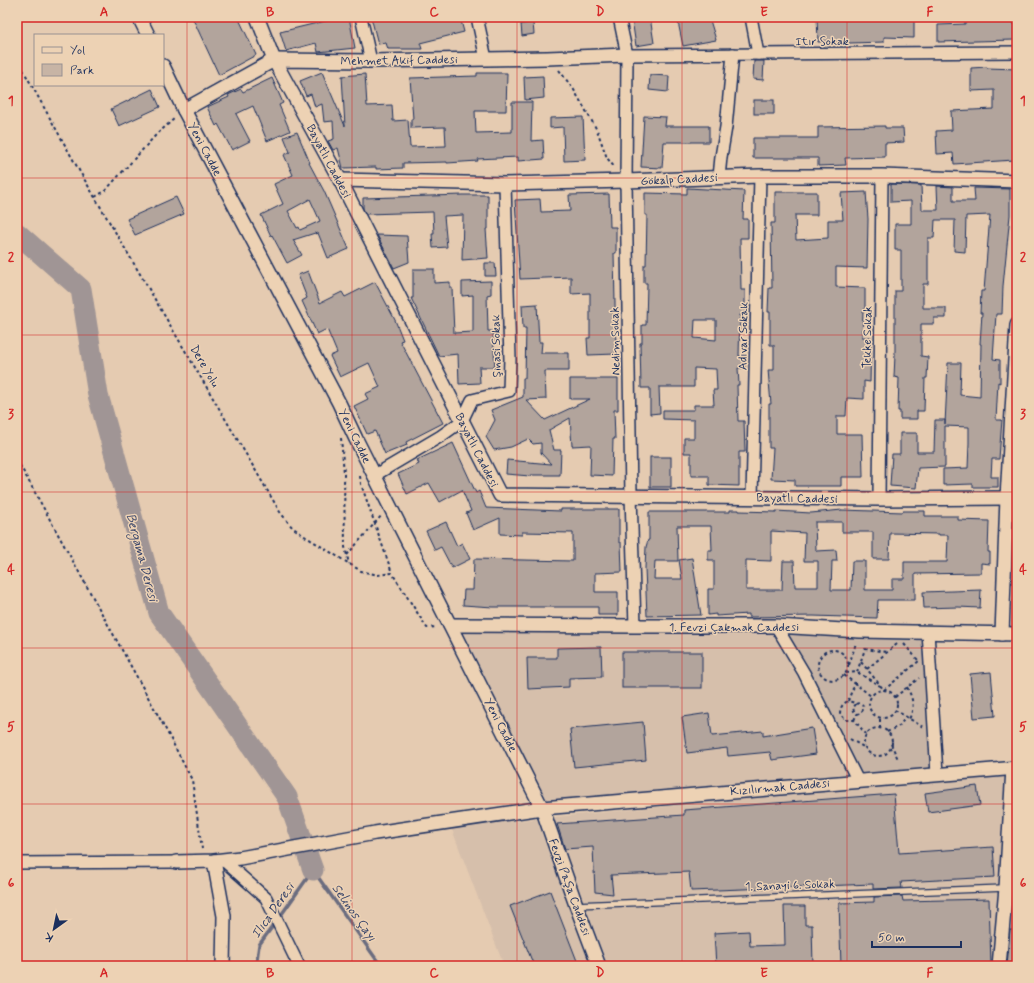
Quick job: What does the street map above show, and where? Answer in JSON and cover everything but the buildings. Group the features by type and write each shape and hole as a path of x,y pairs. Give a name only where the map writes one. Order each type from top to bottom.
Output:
{"street":[{"path":"139,17 148,34"},
{"name":"Bayatlı Caddesi","path":"256,17 274,60 340,180 500,495 631,495 879,499 1007,498"},
{"path":"361,17 371,61"},
{"path":"477,17 486,59"},
{"name":"Nedim Sokak","path":"620,17 627,56 626,181 631,495 635,626"},
{"path":"751,17 758,54"},
{"name":"Itır Sokak","path":"627,56 1017,52"},
{"path":"719,177 720,157 726,126 733,54"},
{"name":"Mehmet Akif Caddesi","path":"184,110 274,60 371,61 627,56"},
{"name":"Yeni Cadde","path":"164,68 184,110 339,403 542,808"},
{"name":"Gökalp Caddesi","path":"340,180 505,184 760,176 882,176 1017,181"},
{"name":"Adıvar Sokak","path":"752,497 760,176"},
{"name":"Tekke Sokak","path":"879,499 882,176"},
{"name":"Şinasi Sokak","path":"462,422 472,400 509,391 510,359 505,184"},
{"path":"1002,634 1007,498 1013,468 1017,326"},
{"path":"374,475 462,422"},
{"name":"1. Fevzi Çakmak Caddesi","path":"450,625 776,626 860,631 1017,634"},
{"path":"776,626 804,673 858,780"},
{"path":"928,632 927,664 935,734 937,774"},
{"path":"999,966 1015,768"},
{"name":"Kızılırmak Caddesi","path":"176,862 214,861 240,858 375,833 542,808 858,780 1015,768"},
{"name":"Fevzi Paşa Caddesi","path":"542,808 599,966"},
{"path":"214,861 266,898 299,966"},
{"path":"214,861 224,916 223,966"},
{"path":"17,863 176,862"}],"lane":[{"name":"1. Sanayi 6. Sokak","path":"576,905 1006,888"}],"path":[{"path":"547,58 560,71 574,90 598,130 607,158 626,181"},
{"name":"Dere Yolu","path":"17,59 95,197 280,512 292,526 306,537 361,571 378,575 392,573"},
{"path":"95,197 105,191 155,136 184,110"},
{"path":"340,432 344,473 346,547 349,564"},
{"path":"17,460 164,726 192,780 214,861"},
{"path":"359,469 361,484 392,573 427,628"},
{"path":"347,555 382,514 392,510"},
{"path":"848,668 847,658 839,651 829,650 824,652 818,660 818,670 824,678 838,680 845,674 848,668 860,631"},
{"path":"867,669 901,640 927,664"},
{"path":"857,672 865,649 887,652"},
{"path":"861,662 884,690 888,691 895,697 897,706 895,710 889,717 880,718 872,714 869,707 869,700 871,696 879,690 884,690 927,664"},
{"path":"895,697 907,687 927,664"},
{"path":"845,674 857,672 881,686"},
{"path":"845,674 871,696"},
{"path":"856,684 848,701 841,706 840,714 846,720 854,720 866,734"},
{"path":"887,732 899,726 912,712 914,704 907,687"},
{"path":"848,701 852,701 856,704 860,703 864,707 869,707"},
{"path":"856,704 853,709 857,714"},
{"path":"854,720 857,714 862,712 864,707"},
{"path":"895,710 935,734"},
{"path":"880,718 880,728"},
{"path":"891,744 886,752 882,754 873,754 869,752 864,744 864,740 866,734 871,729 880,728 887,732 890,736 891,744 898,759"}],"shaded area":[{"path":"450,625 776,626 858,781 542,808"},
{"path":"1017,775 1017,966 504,966 451,827 865,787"}],"green space":[{"path":"776,626 928,632 937,774 858,781"}],"waterway":[{"name":"Bergama Deresi","path":"17,233 81,289 98,395 159,613 287,797 313,870"},
{"name":"Selinos Çayı","path":"279,918 313,870 381,966"},
{"name":"Ilıca Deresi","path":"256,966 259,945 275,923"}]}
